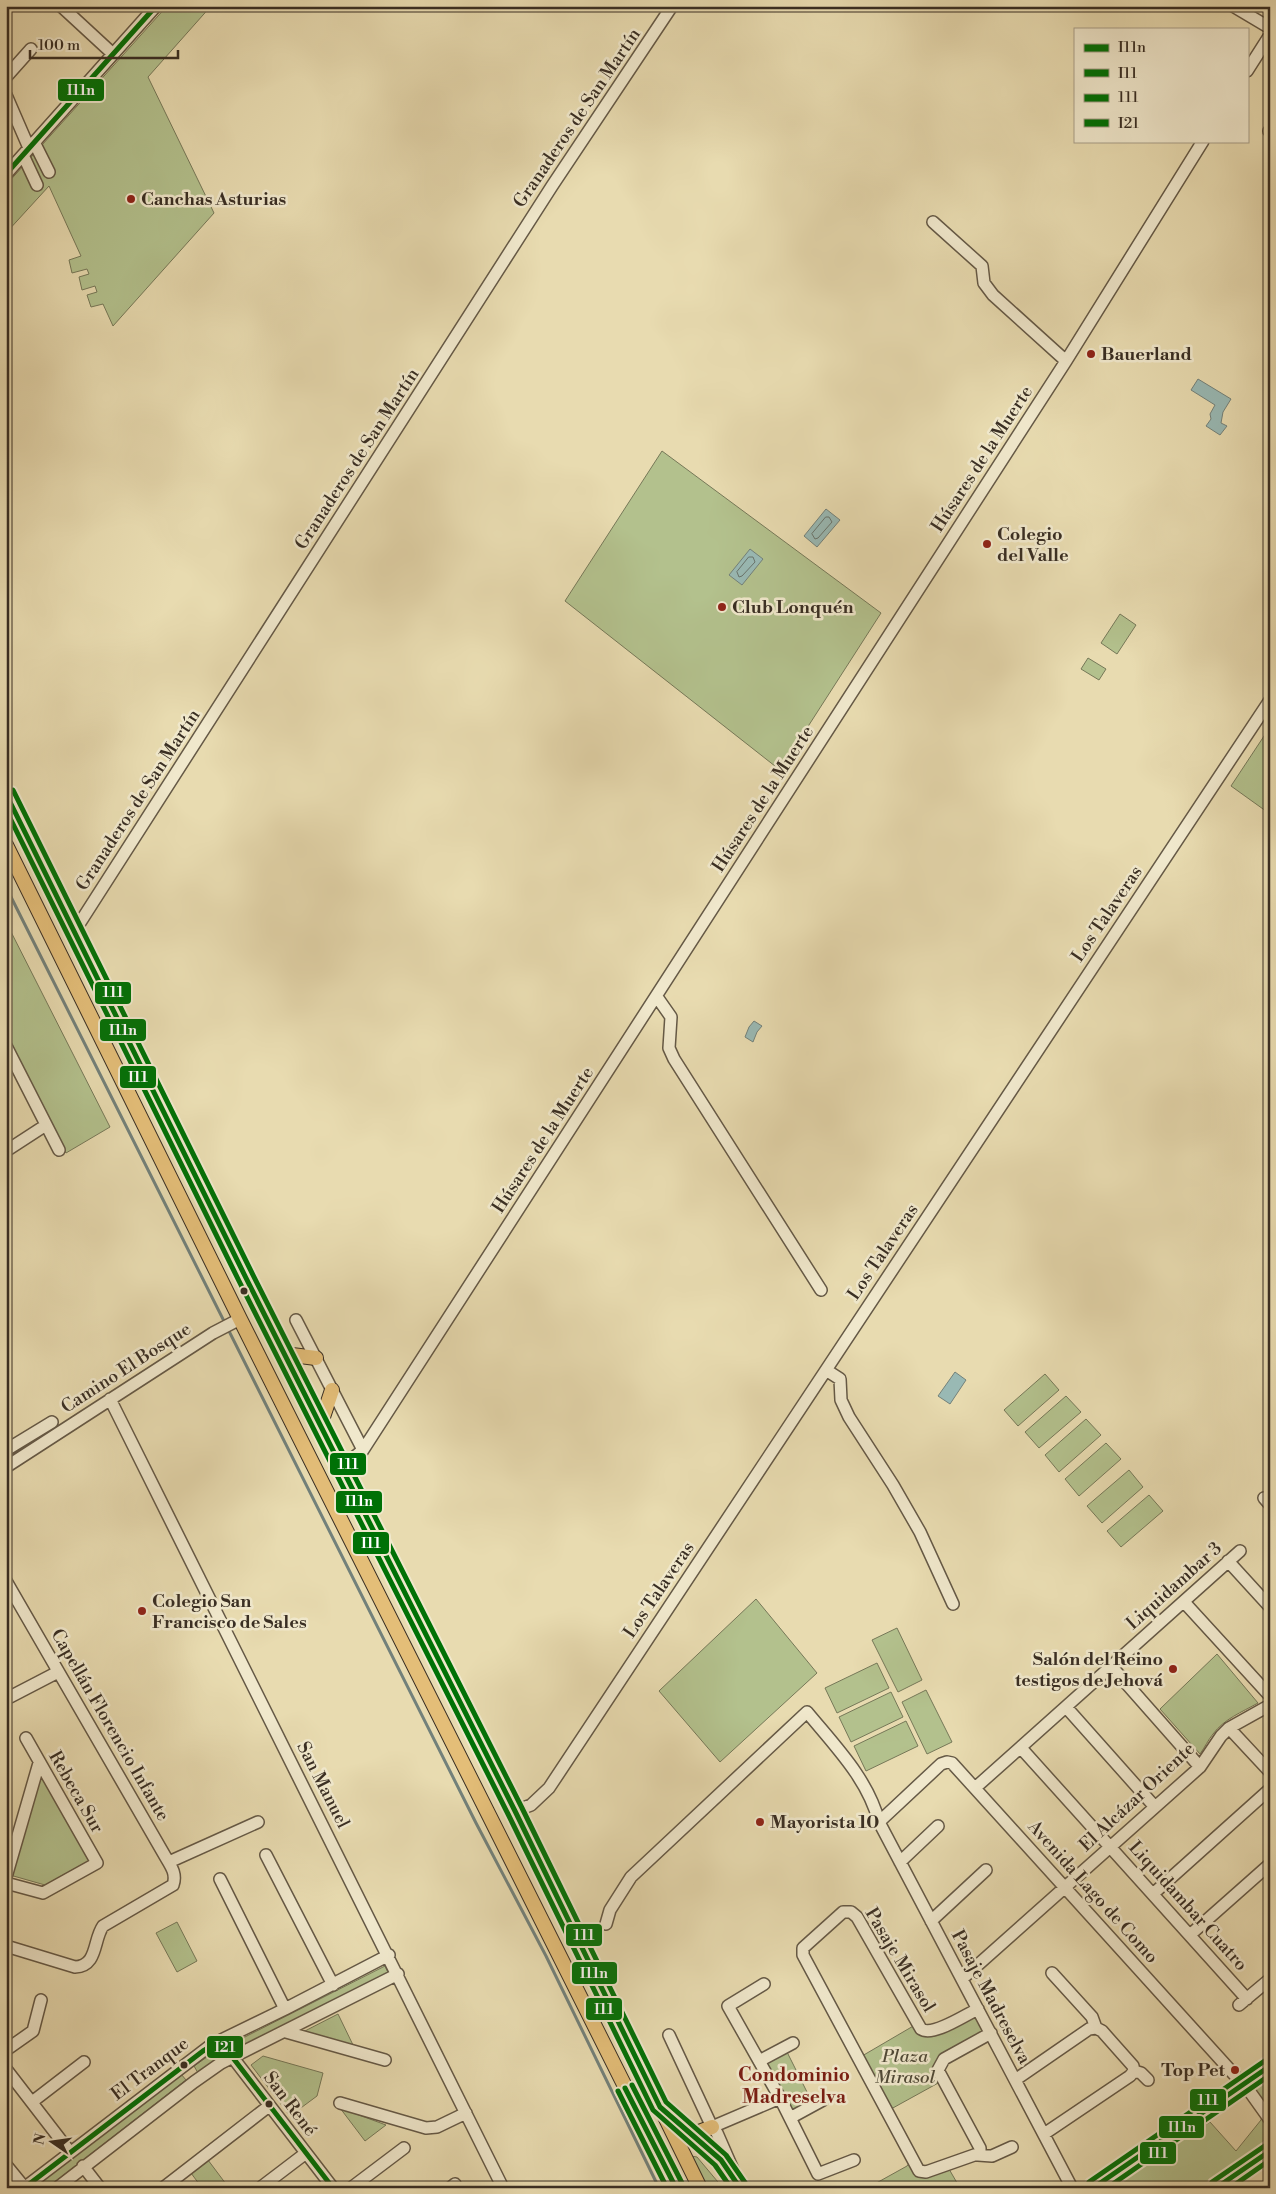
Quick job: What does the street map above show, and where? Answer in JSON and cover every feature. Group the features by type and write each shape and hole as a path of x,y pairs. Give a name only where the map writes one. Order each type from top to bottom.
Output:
{"main road":[{"path":"6,793 700,2188"},
{"path":"6,845 236,1321 493,1820 505,1848 676,2188"},
{"path":"284,1354 316,1358"},
{"path":"320,1426 332,1390"},
{"path":"493,1820 514,1811"},
{"path":"505,1848 526,1836"},
{"path":"660,2107 721,2160"},
{"path":"691,2135 712,2127"}],"street":[{"path":"61,6 113,54"},
{"path":"6,174 156,6"},
{"name":"Granaderos de San Martín","path":"74,932 552,186 672,6"},
{"path":"1233,6 1269,36 1248,69"},
{"path":"6,77 31,49"},
{"path":"6,95 29,148 37,186"},
{"name":"Húsares de la Muerte","path":"341,1468 363,1450 1066,361 1202,142"},
{"path":"29,148 49,172"},
{"path":"933,222 982,266 984,283 993,295 1066,361"},
{"name":"Los Talaveras","path":"514,1811 530,1805 549,1788 1270,700"},
{"path":"656,997 671,1017 669,1048 674,1059 821,1290"},
{"path":"6,1046 59,1150"},
{"path":"6,1151 46,1125"},
{"path":"296,1320 363,1450"},
{"name":"Camino El Bosque","path":"6,1467 110,1399 236,1321"},
{"path":"826,1370 840,1379 841,1400 849,1417 893,1485 915,1524 953,1604"},
{"name":"San Manuel","path":"110,1399 389,1955 503,2188"},
{"name":"Camino El Bosque","path":"6,1450 52,1422"},
{"name":"Camino El Bosque","path":"6,1450 33,1450"},
{"name":"Liquidambar 3","path":"976,1788 1240,1551"},
{"path":"1228,1561 1270,1607"},
{"name":"Capellán Florencio Infante","path":"6,1580 169,1862 175,1878 173,1885 103,1926 92,1959 81,1967 6,1946"},
{"path":"1184,1602 1270,1696"},
{"path":"1111,1666 1200,1767"},
{"path":"6,1699 58,1672"},
{"name":"El Alcázar Oriente","path":"962,1979 1200,1767 1221,1736 1229,1728 1270,1705"},
{"path":"1066,1707 1155,1807"},
{"name":"Pasaje Madreselva","path":"606,1924 610,1910 632,1876 807,1712 855,1770 877,1813 879,1822 1072,2188"},
{"path":"1229,1728 1270,1772"},
{"name":"Rebeca Sur","path":"6,1883 43,1893 96,1863 26,1738"},
{"name":"Liquidambar Cuatro","path":"1021,1748 1191,1934 1243,2002 1270,1979"},
{"name":"Avenida Lago de Como","path":"879,1822 944,1762 952,1763 1243,2084 1270,2120"},
{"path":"6,1877 40,1763"},
{"path":"1154,1893 1270,1789"},
{"path":"169,1862 258,1822"},
{"path":"900,1862 938,1826"},
{"path":"266,1855 333,1984"},
{"path":"1191,1934 1270,1864"},
{"path":"931,1921 986,1870"},
{"path":"220,1879 285,2009"},
{"name":"Pasaje Mirasol","path":"978,2009 935,2031 927,2032 921,2029 857,1917 851,1912 843,1912 804,1946 802,1953 919,2171 926,2172 978,2155"},
{"name":"El Tranque","path":"24,2187 182,2066 220,2041 389,1955"},
{"path":"1052,1973 1092,2017 1096,2028"},
{"name":"El Tranque","path":"57,2188 194,2082 232,2057 286,2032 398,1974"},
{"path":"764,1984 728,2006 780,2098 818,2174 854,2160"},
{"path":"6,2050 33,2031 42,2000"},
{"path":"1015,2080 1089,2029 1096,2028 1102,2031 1133,2066 1134,2071"},
{"path":"286,2032 385,2060"},
{"path":"991,2033 944,2059 938,2070 980,2148 978,2155 992,2156 1012,2147"},
{"path":"669,2035 712,2127 727,2154 741,2188"},
{"name":"San René","path":"220,2041 333,2188"},
{"path":"760,2061 793,2043"},
{"path":"32,2102 84,2062"},
{"path":"182,2066 194,2082"},
{"path":"1093,2188 1270,2066"},
{"path":"6,2069 70,2152"},
{"path":"1134,2071 1140,2073 1148,2080"},
{"path":"1044,2134 1130,2076 1134,2071"},
{"path":"712,2127 780,2098"},
{"path":"790,2118 823,2100"},
{"path":"340,2103 426,2128 436,2127 466,2113"},
{"path":"163,2188 269,2106"},
{"path":"712,2127 711,2132 721,2160 741,2188"},
{"path":"351,2188 404,2148"},
{"path":"1216,2188 1270,2150"},
{"path":"260,2188 306,2153"},
{"path":"6,2165 24,2187"},
{"path":"83,2166 100,2188"}],"green space":[{"name":"Canchas Asturias","path":"167,6 211,6 148,77 214,213 113,326 103,304 91,307 87,295 97,292 95,286 82,290 79,277 89,274 87,269 72,273 69,260 81,256 49,186 6,233 6,185"},
{"name":"Club Lonquén","path":"662,451 881,613 780,770 565,601"},
{"path":"1120,614 1136,625 1117,654 1101,643"},
{"path":"1088,658 1106,669 1099,680 1081,669"},
{"path":"1270,727 1270,814 1231,786"},
{"path":"6,922 110,1127 66,1153 6,1036"},
{"path":"1045,1374 1059,1390 1018,1426 1004,1410"},
{"path":"1066,1396 1081,1412 1039,1448 1025,1432"},
{"path":"1086,1419 1101,1435 1059,1472 1045,1455"},
{"path":"1106,1443 1121,1459 1079,1496 1065,1479"},
{"path":"1129,1470 1143,1487 1102,1523 1087,1506"},
{"path":"1149,1495 1163,1511 1121,1547 1107,1531"},
{"path":"756,1599 817,1673 720,1762 659,1691"},
{"path":"897,1628 922,1680 898,1692 872,1640"},
{"path":"1217,1654 1258,1703 1222,1724 1211,1736 1200,1754 1160,1709"},
{"path":"877,1663 889,1688 837,1713 825,1688"},
{"path":"926,1690 952,1742 927,1754 902,1702"},
{"path":"891,1692 903,1717 851,1742 839,1717"},
{"path":"906,1721 918,1746 866,1771 854,1746"},
{"path":"40,1773 90,1860 45,1885 10,1875"},
{"path":"177,1922 197,1961 177,1972 156,1933"},
{"path":"385,1966 389,1975 239,2050 235,2042"},
{"path":"338,2014 354,2047 301,2033"},
{"name":"Plaza Mirasol","path":"976,2014 979,2025 984,2031 943,2054 940,2082 891,2109 862,2056 915,2025 921,2032"},
{"path":"217,2050 222,2057 198,2073 194,2066"},
{"path":"786,2050 813,2104 791,2116 763,2062"},
{"path":"263,2056 323,2073 317,2096 290,2116 251,2065"},
{"path":"181,2074 186,2080 47,2188 33,2188"},
{"path":"1270,2076 1270,2118 1250,2092"},
{"path":"340,2108 386,2125 365,2141"},
{"path":"1262,2116 1270,2127 1270,2146 1208,2188 1106,2188 1210,2122 1236,2151 1261,2120"},
{"path":"691,2156 697,2157 723,2188 706,2188"},
{"path":"208,2160 229,2188 202,2188 191,2173"},
{"path":"910,2162 927,2178 949,2169 960,2188 872,2188 871,2186 907,2166"}],"water":[{"path":"1198,379 1231,399 1223,412 1221,423 1227,426 1220,435 1206,426 1211,419 1210,414 1215,405 1191,390"},
{"path":"826,509 840,520 817,547 804,536"},
{"path":"750,549 763,559 742,585 729,575"},
{"path":"754,1021 762,1026 753,1042 745,1037"},
{"path":"955,1372 966,1380 950,1404 938,1396"}],"waterway":[{"path":"6,887 476,1823 546,1956 659,2188"}],"transit line":[{"name":"I11n","path":"6,174 156,6"},
{"name":"111","path":"13,790 253,1275 522,1808 666,2102 726,2155 746,2184"},
{"name":"I11n","path":"6,794 246,1278 515,1811 660,2107 721,2160 740,2188"},
{"name":"I11","path":"6,810 239,1281 508,1814 653,2110 715,2165 731,2188"},
{"name":"I21","path":"24,2188 203,2051 220,2041 333,2188"},
{"name":"111","path":"1089,2182 1266,2060"},
{"name":"I11n","path":"1093,2188 1270,2066"},
{"name":"I11","path":"1107,2188 1270,2075"},
{"name":"111","path":"632,2085 683,2185"},
{"name":"I11n","path":"625,2088 676,2188"},
{"name":"I11","path":"618,2091 667,2188"},
{"name":"111","path":"1212,2182 1266,2145"},
{"name":"I11n","path":"1216,2188 1270,2151"},
{"name":"I11","path":"1230,2188 1270,2160"}],"place":[{"name":"Canchas Asturias","path":"131,199"},
{"name":"Bauerland","path":"1091,354"},
{"name":"Colegio del Valle","path":"987,544"},
{"name":"Club Lonquén","path":"722,607"},
{"name":"Colegio San Francisco de Sales","path":"142,1611"},
{"name":"Salón del Reino testigos de Jehová","path":"1173,1669"},
{"name":"Mayorista 10","path":"760,1822"},
{"name":"Top Pet","path":"1235,2070"}],"district":[{"name":"Condominio Madreselva","path":"794,2086"}]}
